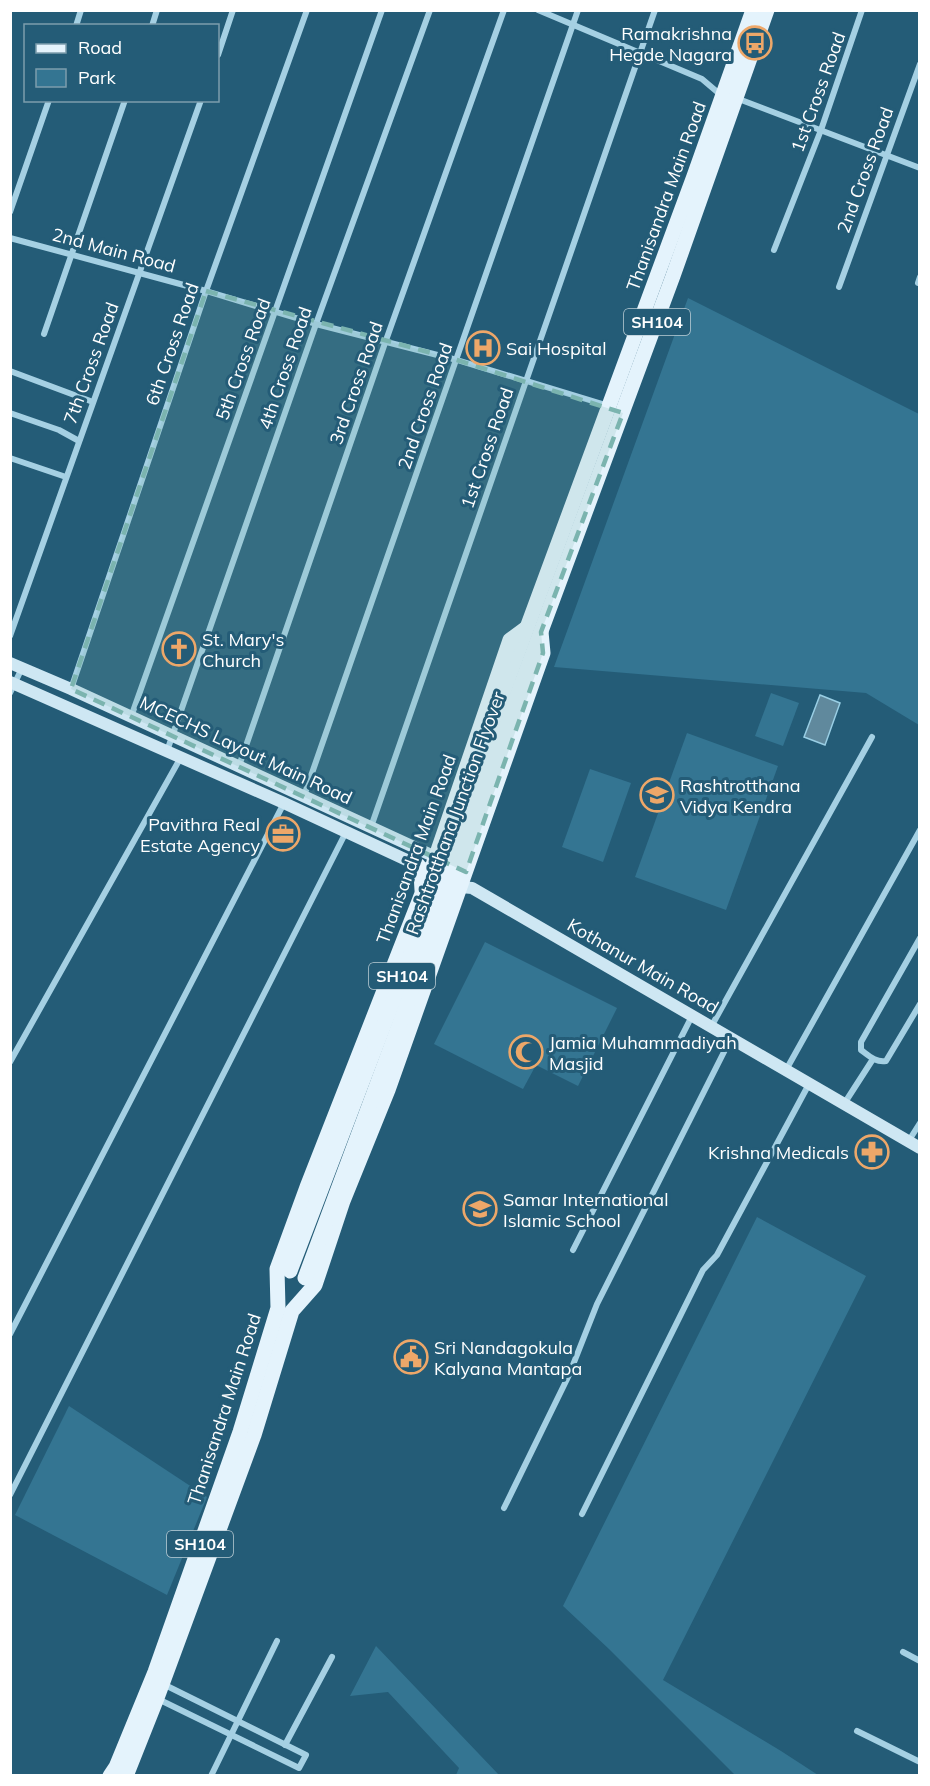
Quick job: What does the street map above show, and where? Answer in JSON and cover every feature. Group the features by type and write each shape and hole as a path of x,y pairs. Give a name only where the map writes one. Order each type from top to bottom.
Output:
{"main road":[{"name":"Thanisandra Main Road","path":"732,90 753,10"},
{"name":"Thanisandra Main Road","path":"110,1776 116,1767 155,1672 285,1310 315,1284 344,1201 466,882 543,653 541,632 616,410 732,90 767,10"},
{"name":"Thanisandra Main Road","path":"126,1776 160,1691 254,1436 285,1310 277,1269 421,896 428,864 510,640 526,641 616,410"},
{"name":"Rashtrotthana Junction Flyover","path":"285,1310 290,1271 422,925 526,641 541,632"},
{"name":"Rashtrotthana Junction Flyover","path":"285,1310 305,1278 439,918 526,641"},
{"name":"MCECHS Layout Main Road","path":"17,665 371,827 428,864"},
{"name":"MCECHS Layout Main Road","path":"12,686 466,882"},
{"name":"Kothanur Main Road","path":"466,882 914,1145"},
{"path":"307,1187 344,1201"}],"street":[{"path":"219,52 233,10"},
{"name":"6th Cross Road","path":"71,689 206,291 307,10"},
{"name":"5th Cross Road","path":"131,717 382,10"},
{"name":"4th Cross Road","path":"167,751 316,324 430,10"},
{"name":"3rd Cross Road","path":"239,766 385,343 504,10"},
{"path":"538,10 732,90 821,130 920,168"},
{"name":"2nd Cross Road","path":"304,796 578,10"},
{"name":"1st Cross Road","path":"371,827 655,10"},
{"name":"1st Cross Road","path":"774,250 821,130 862,10"},
{"name":"2nd Cross Road","path":"838,287 920,64"},
{"path":"10,212 48,102"},
{"path":"44,334 124,102"},
{"name":"7th Cross Road","path":"10,636 200,102"},
{"name":"2nd Main Road","path":"10,238 206,291 385,343 457,360 616,410"},
{"path":"10,371 93,402"},
{"path":"10,413 59,430 79,441"},
{"path":"10,458 66,477"},
{"path":"12,686 17,665"},
{"path":"711,1027 872,737"},
{"path":"10,1062 180,757"},
{"path":"10,1334 284,803"},
{"path":"786,1070 920,830"},
{"path":"10,1495 346,832"},
{"path":"920,938 861,1042 861,1050 873,1059 886,1061 920,1004"},
{"path":"573,1250 692,1016"},
{"path":"504,1508 569,1375 597,1304 731,1038"},
{"path":"844,1104 873,1059"},
{"path":"582,1514 703,1270 717,1255 809,1084"},
{"path":"914,1145 920,1122"},
{"path":"211,1776 277,1641"},
{"path":"903,1652 920,1661"},
{"path":"285,1745 332,1657"},
{"path":"160,1691 238,1721 306,1755 299,1768 231,1735 160,1691"},
{"path":"857,1731 920,1762"}],"highlighted area":[{"path":"206,291 457,360 623,413 541,632 543,653 466,872 71,689"}],"green space":[{"path":"688,298 919,414 919,725 866,693 554,667"},
{"path":"771,693 799,703 783,746 755,736"},
{"path":"687,733 778,766 726,910 635,877"},
{"path":"590,769 631,783 603,862 562,847"},
{"path":"485,942 617,1008 578,1086 536,1065 523,1089 434,1044"},
{"path":"757,1217 866,1276 663,1680 818,1775 735,1775 563,1606"},
{"path":"69,1406 207,1497 167,1595 15,1515"},
{"path":"376,1646 499,1775 456,1775 459,1768 388,1692 350,1696"}],"shaded area":[{"path":"820,695 840,703 825,745 804,737"}],"place":[{"name":"Ramakrishna Hegde Nagara","path":"755,43"},
{"name":"Sai Hospital","path":"483,348"},
{"name":"St. Mary's Church","path":"179,649"},
{"name":"Rashtrotthana Vidya Kendra","path":"657,795"},
{"name":"Pavithra Real Estate Agency","path":"283,834"},
{"name":"Jamia Muhammadiyah Masjid","path":"526,1052"},
{"name":"Krishna Medicals","path":"872,1152"},
{"name":"Samar International Islamic School","path":"480,1209"},
{"name":"Sri Nandagokula Kalyana Mantapa","path":"411,1357"}]}
